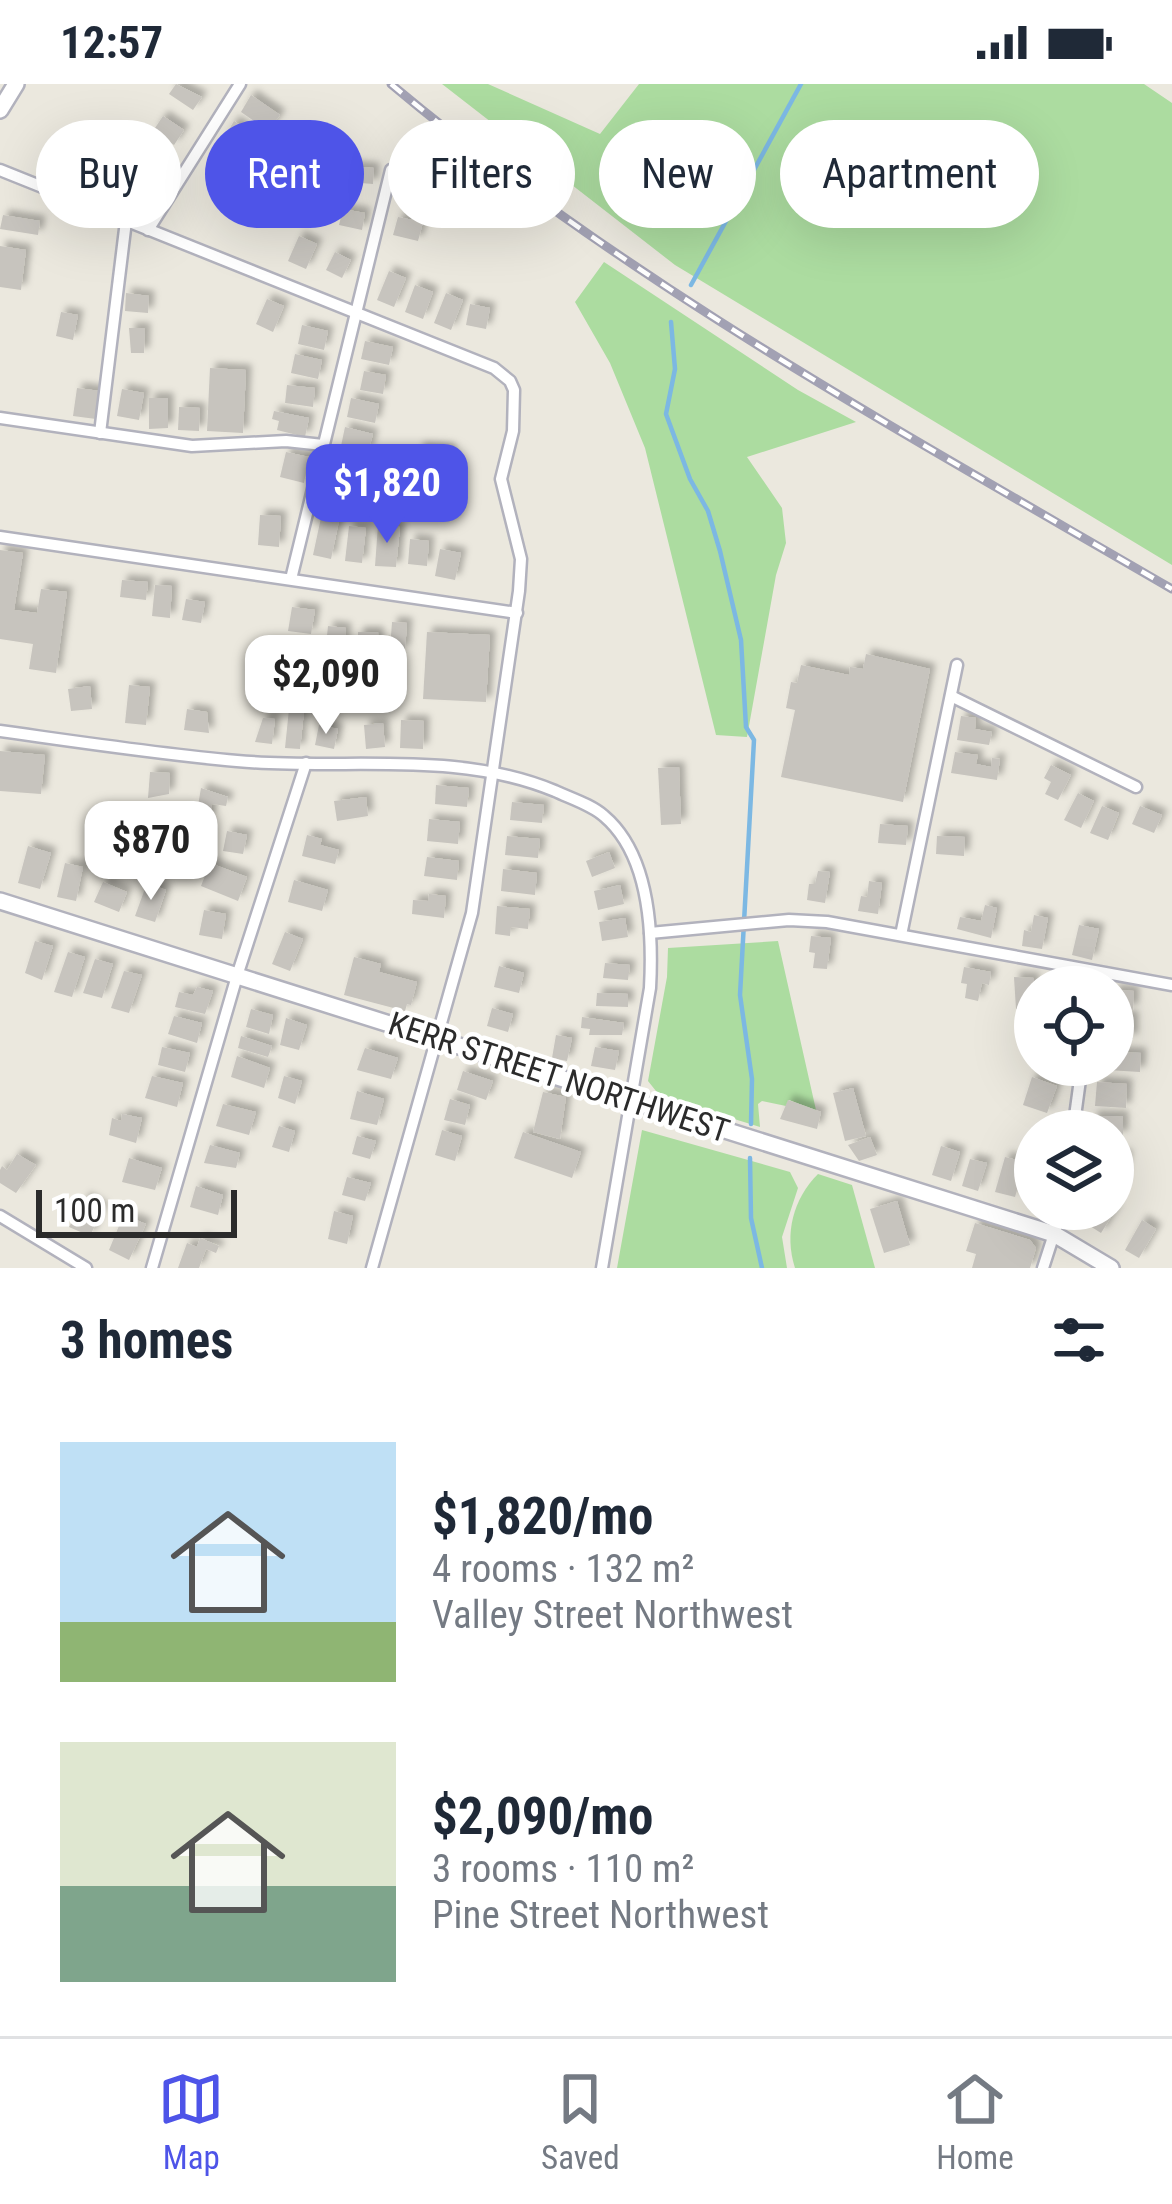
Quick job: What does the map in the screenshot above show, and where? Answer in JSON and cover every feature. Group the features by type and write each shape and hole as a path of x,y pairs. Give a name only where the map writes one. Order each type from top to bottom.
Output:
{"street":[{"path":"0,110 16,84"},
{"path":"148,230 240,84"},
{"path":"0,170 36,185"},
{"path":"291,579 388,182"},
{"path":"100,433 125,228"},
{"path":"143,228 494,368 514,390 513,431 501,479 521,559 517,613 472,913 372,1268"},
{"path":"0,418 212,447 286,441 323,445"},
{"path":"0,537 517,613"},
{"path":"901,935 957,665"},
{"path":"951,696 1136,787"},
{"path":"0,731 240,762 493,770 527,780 604,816 638,866 650,933 650,988 602,1268"},
{"path":"152,1268 237,976 306,763"},
{"name":"KERR STREET NORTHWEST","path":"0,901 1054,1234 1111,1268"},
{"path":"650,933 826,922 1064,966"},
{"path":"1134,979 1172,986"},
{"path":"0,1216 86,1268"},
{"path":"1043,1268 1055,1230"}],"green space":[{"path":"442,84 488,84 569,120 488,120"},
{"path":"639,84 1144,84 1172,103 1172,565 675,265 627,228 756,228 756,120 611,120"},
{"path":"575,123 599,134 599,206 575,187"},
{"path":"604,262 798,390 856,422 747,457 782,508 786,543 747,737 716,735 645,448 610,363 575,302"},
{"path":"778,941 816,1110 789,1100 786,1106 762,1101 758,1104 760,1127 660,1096 648,1081 668,948"},
{"path":"642,1130 790,1172 798,1188 782,1237 787,1268 617,1268"},
{"path":"818,1174 852,1185 875,1268 795,1268 790,1242 793,1218 802,1194"}],"building":[{"path":"176,84 202,97 193,110 169,94"},
{"path":"251,95 280,115 276,120 252,120 241,112"},
{"path":"364,167 374,168 373,184 364,183"},
{"path":"3,215 36,220 39,228 38,235 0,229"},
{"path":"395,228 421,228 418,241 393,235"},
{"path":"299,236 317,244 306,269 288,261"},
{"path":"0,246 26,250 21,290 0,287"},
{"path":"335,252 351,260 342,278 326,270"},
{"path":"389,271 406,278 394,307 377,300"},
{"path":"415,285 433,292 423,319 405,312"},
{"path":"126,293 149,296 148,313 125,311"},
{"path":"446,293 463,300 451,330 434,323"},
{"path":"267,299 284,306 273,332 256,324"},
{"path":"470,304 490,308 486,329 466,325"},
{"path":"61,312 78,315 73,340 56,336"},
{"path":"302,325 328,331 324,350 298,344"},
{"path":"129,328 145,328 144,353 131,353"},
{"path":"365,341 393,347 389,365 361,359"},
{"path":"295,354 322,360 318,379 291,373"},
{"path":"210,368 246,370 243,433 207,431"},
{"path":"364,371 386,375 383,394 360,390"},
{"path":"287,385 315,388 313,407 285,403"},
{"path":"77,388 100,391 96,419 73,416"},
{"path":"122,389 144,393 139,420 117,416"},
{"path":"149,398 168,398 168,428 149,429"},
{"path":"351,398 379,404 375,423 347,417"},
{"path":"179,407 200,408 199,431 178,430"},
{"path":"274,411 309,418 305,437 277,430"},
{"path":"345,427 373,434 368,452 341,446"},
{"path":"418,447 450,449 450,488 418,485"},
{"path":"286,452 309,457 304,483 280,477"},
{"path":"328,471 359,471 359,492 328,493"},
{"path":"322,513 340,516 331,559 313,555"},
{"path":"260,515 281,516 279,547 258,545"},
{"path":"378,525 400,527 396,567 375,566"},
{"path":"349,526 366,528 362,563 345,561"},
{"path":"410,539 429,541 427,566 408,564"},
{"path":"440,549 461,553 455,580 435,576"},
{"path":"0,550 23,553 14,610 37,613 41,589 67,592 56,673 29,669 33,644 0,639"},
{"path":"122,580 148,582 146,600 120,597"},
{"path":"155,585 172,586 170,618 152,616"},
{"path":"186,599 205,602 201,623 182,620"},
{"path":"292,607 315,610 311,634 288,631"},
{"path":"392,622 407,623 405,651 390,650"},
{"path":"328,626 346,628 344,648 326,646"},
{"path":"358,632 378,632 379,654 358,654"},
{"path":"427,632 490,635 486,702 423,699"},
{"path":"866,654 930,669 903,802 781,777 795,710 786,708 791,682 797,683 801,665 849,675 850,667 863,669"},
{"path":"129,685 150,687 146,725 125,723"},
{"path":"90,686 92,709 71,711 68,689"},
{"path":"187,709 207,712 209,733 184,730"},
{"path":"289,709 304,711 300,749 285,748"},
{"path":"961,716 976,718 975,729 992,732 989,745 957,740"},
{"path":"263,718 275,719 272,744 255,742"},
{"path":"401,720 424,721 423,749 400,748"},
{"path":"383,723 385,747 366,749 364,725"},
{"path":"319,725 338,729 334,749 315,745"},
{"path":"0,751 45,755 41,794 0,791"},
{"path":"955,752 978,755 976,764 991,767 992,758 1000,759 997,780 951,773"},
{"path":"1051,765 1071,775 1058,800 1045,794 1051,782 1044,778"},
{"path":"679,767 681,824 661,825 658,768"},
{"path":"150,772 170,773 169,794 148,798"},
{"path":"436,785 469,788 467,807 435,804"},
{"path":"201,788 228,797 226,806 212,804 210,819 196,817"},
{"path":"1078,793 1094,801 1081,828 1064,820"},
{"path":"366,797 368,816 337,821 334,801"},
{"path":"512,802 544,805 542,823 510,820"},
{"path":"1102,806 1119,813 1108,840 1090,833"},
{"path":"1140,806 1162,815 1154,833 1132,824"},
{"path":"429,819 460,822 458,844 427,841"},
{"path":"880,824 908,826 906,845 878,843"},
{"path":"227,831 247,835 243,854 223,851"},
{"path":"307,835 339,850 335,864 302,856"},
{"path":"507,836 540,839 538,858 505,855"},
{"path":"937,836 965,837 964,856 936,854"},
{"path":"28,846 51,853 40,889 18,883"},
{"path":"609,852 615,868 592,877 586,861"},
{"path":"427,857 459,861 457,880 424,876"},
{"path":"65,863 83,867 76,901 57,897"},
{"path":"210,863 247,877 238,901 201,886"},
{"path":"503,869 537,873 535,895 501,891"},
{"path":"818,871 830,872 825,903 807,900 809,884 815,884"},
{"path":"294,880 328,890 322,911 288,902"},
{"path":"869,881 882,883 878,914 858,911 861,896 867,897"},
{"path":"103,882 127,892 119,912 94,902"},
{"path":"147,883 166,890 155,922 135,916"},
{"path":"620,885 624,904 598,910 594,891"},
{"path":"429,894 446,896 444,918 412,914 413,900 428,901"},
{"path":"985,905 997,908 991,938 957,929 960,917 981,921"},
{"path":"497,906 530,909 528,929 511,927 510,936 495,934"},
{"path":"204,910 226,914 222,939 199,935"},
{"path":"1034,915 1048,918 1042,949 1022,946 1024,930 1031,932"},
{"path":"625,918 628,937 602,941 599,922"},
{"path":"1079,925 1099,929 1092,960 1072,955"},
{"path":"285,932 303,939 290,971 272,964"},
{"path":"811,936 831,938 827,969 813,968"},
{"path":"35,941 53,946 42,980 25,973"},
{"path":"68,952 85,957 72,997 54,992"},
{"path":"354,957 381,964 379,972 417,982 411,1005 405,1011 344,995"},
{"path":"95,959 113,964 102,998 83,993"},
{"path":"605,963 630,965 628,980 603,978"},
{"path":"499,966 524,973 519,993 494,987"},
{"path":"964,967 991,972 989,985 982,983 978,1001 965,998"},
{"path":"124,971 142,975 129,1013 111,1008"},
{"path":"197,987 213,991 205,1014 175,1007 179,992 193,995"},
{"path":"597,993 628,994 628,1007 596,1006"},
{"path":"492,1008 513,1014 508,1032 487,1026"},
{"path":"251,1009 273,1015 269,1034 246,1027"},
{"path":"174,1016 202,1023 197,1043 168,1034"},
{"path":"582,1017 624,1023 622,1035 589,1035 590,1029 581,1028"},
{"path":"286,1018 307,1025 299,1050 280,1045"},
{"path":"556,1035 572,1038 567,1061 552,1058"},
{"path":"241,1036 272,1046 268,1057 238,1048"},
{"path":"162,1047 190,1053 185,1072 158,1065"},
{"path":"595,1047 619,1051 615,1070 591,1066"},
{"path":"365,1048 398,1058 391,1079 357,1070"},
{"path":"1134,1053 1141,1053 1140,1072 1134,1072"},
{"path":"237,1056 270,1068 264,1088 231,1077"},
{"path":"463,1071 493,1081 486,1100 457,1090"},
{"path":"152,1076 183,1083 177,1107 145,1098"},
{"path":"284,1076 302,1081 295,1104 278,1098"},
{"path":"1029,1086 1057,1086 1048,1110 1023,1105"},
{"path":"1097,1086 1127,1086 1126,1108 1095,1106"},
{"path":"853,1088 866,1136 845,1141 833,1093"},
{"path":"357,1091 384,1099 377,1125 350,1119"},
{"path":"543,1092 566,1097 560,1139 533,1132"},
{"path":"450,1099 470,1105 465,1125 444,1120"},
{"path":"788,1100 821,1112 817,1129 780,1119"},
{"path":"223,1104 256,1112 249,1135 216,1126"},
{"path":"122,1114 142,1118 136,1143 109,1135 112,1118 121,1121"},
{"path":"279,1126 295,1131 289,1152 272,1147"},
{"path":"442,1130 462,1136 455,1161 435,1155"},
{"path":"523,1132 581,1152 572,1178 514,1158"},
{"path":"357,1136 376,1141 370,1159 352,1154"},
{"path":"870,1137 877,1155 859,1161 848,1145"},
{"path":"210,1145 240,1153 236,1168 204,1163"},
{"path":"941,1146 960,1152 951,1181 932,1175"},
{"path":"17,1154 36,1165 16,1193 0,1183 0,1170 2,1166 7,1170"},
{"path":"1005,1157 1014,1159 1014,1197 995,1192"},
{"path":"129,1158 162,1168 155,1190 122,1182"},
{"path":"970,1159 987,1163 978,1191 962,1186"},
{"path":"347,1177 371,1183 365,1201 342,1195"},
{"path":"196,1186 223,1195 218,1215 190,1207"},
{"path":"85,1197 103,1208 90,1236 69,1227"},
{"path":"897,1201 910,1245 884,1253 870,1209"},
{"path":"334,1211 353,1216 347,1244 328,1239"},
{"path":"131,1218 146,1224 129,1260 109,1250 121,1221 127,1223"},
{"path":"1142,1220 1156,1229 1139,1258 1125,1250"},
{"path":"975,1223 1030,1240 1036,1248 1030,1268 972,1268 976,1254 966,1251"},
{"path":"200,1238 219,1246 216,1253 206,1249 199,1268 178,1268 187,1243 197,1247"}],"waterway":[{"path":"691,285 801,84"},
{"path":"671,322 675,369 666,414 720,551 741,640 746,727 754,740 740,995 752,1079 751,1124"},
{"path":"750,1158 751,1218 762,1268"}],"railway":[{"path":"391,84 482,157 672,291 1172,589"}]}
